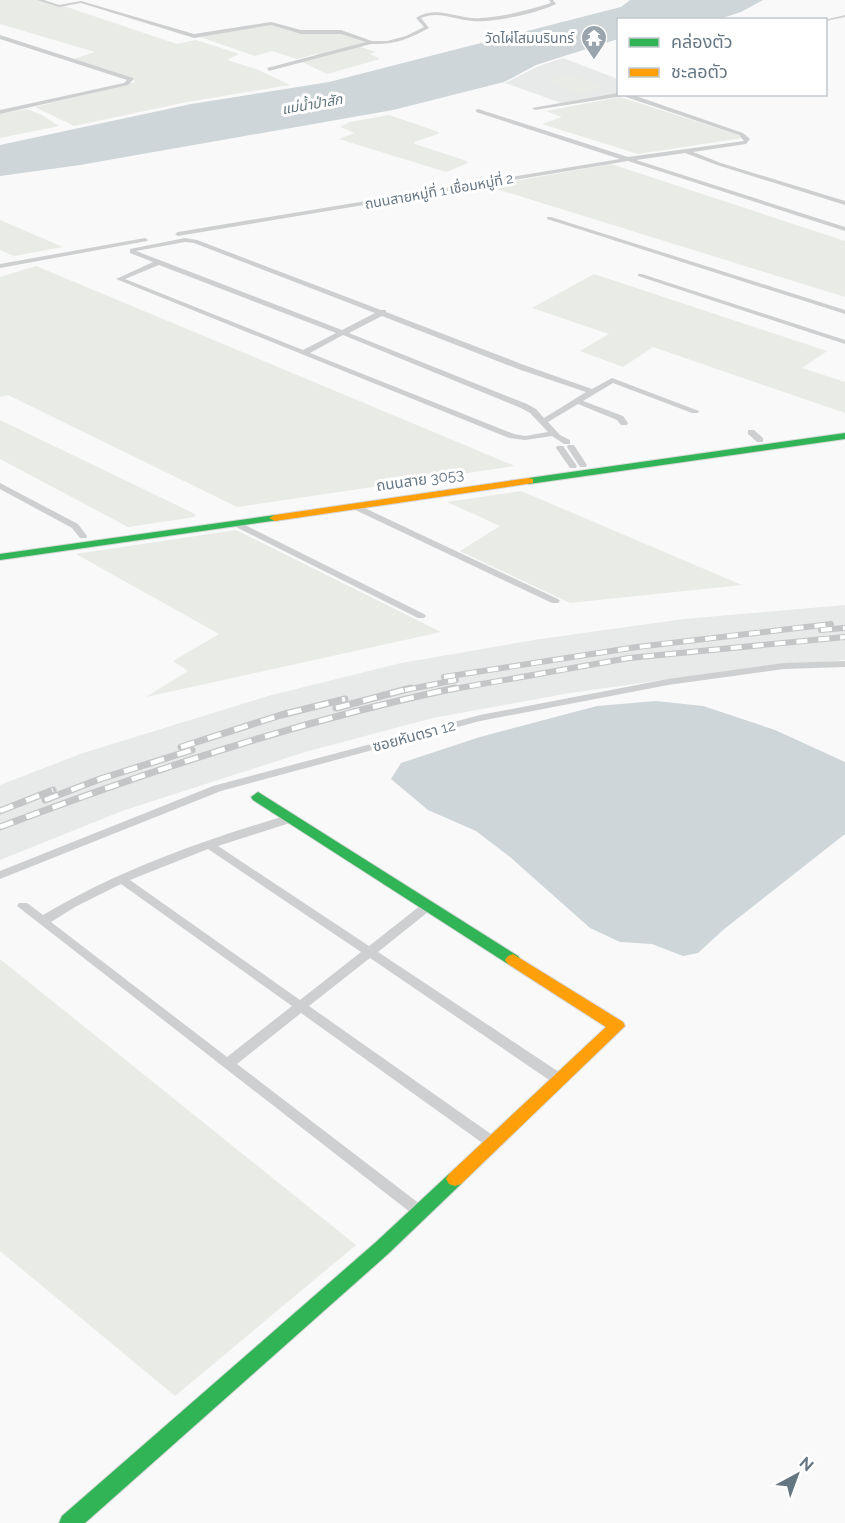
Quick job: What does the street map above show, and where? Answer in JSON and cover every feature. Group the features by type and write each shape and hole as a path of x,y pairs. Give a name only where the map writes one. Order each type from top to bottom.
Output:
{"main road":[{"name":"ถนนสาย 3053","path":"0,548 578,466 755,436 845,427"},
{"name":"ถนนสาย 3053","path":"0,557 845,436"},
{"path":"69,1523 420,1212 618,1026 258,797"}],"street":[{"path":"39,0 59,6 78,1 194,36 271,23 304,32 341,32 371,42"},
{"path":"269,69 371,42 392,42 424,30 427,27 418,18 423,15 449,13 472,20 554,4 551,0"},
{"path":"827,20 845,16"},
{"path":"0,37 131,79 126,84 0,112"},
{"path":"535,108 617,95"},
{"name":"ถนนสายหมู่ที่ 1 เชื่อมหมู่ที่ 2","path":"0,266 123,243 629,159 746,142 747,139 741,134 629,96"},
{"path":"478,111 845,229"},
{"path":"686,151 718,164 845,203"},
{"path":"549,218 845,312"},
{"path":"578,466 543,422 533,411 524,406 132,250 195,240 521,367 592,392"},
{"path":"159,262 119,279 512,436 561,442"},
{"path":"640,275 845,342"},
{"path":"303,353 382,312"},
{"path":"543,422 612,380 695,411"},
{"path":"577,402 620,418 624,423"},
{"path":"0,486 75,526 83,536"},
{"path":"354,506 555,601"},
{"path":"236,523 421,616"},
{"name":"ซอยหันตรา 12","path":"0,875 217,788 480,718 668,682 784,666 845,664"},
{"path":"43,921 75,900 208,844 292,818"},
{"path":"208,844 560,1080"},
{"path":"123,880 493,1143"},
{"path":"227,1064 429,905"},
{"path":"23,906 420,1212"}],"shaded area":[{"path":"0,0 36,0 64,6 177,44 196,40 239,54 227,60 256,69 290,85 187,102 74,126 35,107 128,84 135,82 134,79 74,59 95,52 0,24"},
{"path":"268,24 294,32 340,33 367,42 355,45 376,52 370,54 380,59 327,74 300,61 318,55 316,54 297,59 272,51 255,56 200,37"},
{"path":"563,58 617,79 617,94 564,104 505,83 539,66"},
{"path":"570,74 605,87 581,94 546,81"},
{"path":"620,97 736,134 742,138 638,154 542,124 562,117 546,111"},
{"path":"27,109 59,126 0,138 0,114"},
{"path":"389,115 439,132 414,142 468,163 446,172 339,139 355,133 340,127 350,122"},
{"path":"611,164 845,241 845,297 487,186"},
{"path":"0,220 63,247 14,256 0,250"},
{"path":"36,266 515,466 237,507 8,395 0,397 0,277"},
{"path":"594,274 827,351 802,368 845,382 845,413 653,347 623,367 580,351 609,334 532,308"},
{"path":"0,420 195,514 195,517 128,527 0,459"},
{"path":"521,491 742,585 570,603 460,551 500,526 447,502"},
{"path":"236,530 441,632 146,697 188,671 173,661 219,634 76,554"},
{"path":"845,605 845,660 714,673 570,693 433,718 305,752 122,811 0,860 0,785 83,753 268,696 401,663 540,639 684,619"},
{"path":"0,959 356,1245 175,1396 0,1251"}],"water":[{"name":"แม่น้ำป่าสัก","path":"630,0 763,0 741,12 722,18 617,18 617,39 536,65 504,82 393,110 80,165 0,176 0,145 191,104 329,82 621,7"},
{"path":"656,701 703,706 775,730 845,762 845,834 723,930 698,953 683,956 652,944 620,942 590,928 510,857 476,831 428,810 391,779 401,763 480,737 597,706"}],"railway":[{"path":"444,677 637,647 831,624"},
{"path":"821,630 845,628"},
{"path":"448,690 629,658 845,637"},
{"path":"405,690 456,680"},
{"path":"336,708 411,688"},
{"path":"0,827 112,786 225,749 339,716 455,688"},
{"path":"181,747 281,715 345,699"},
{"path":"45,800 100,779 192,750"},
{"path":"0,811 53,790"}],"traffic: fast":[{"path":"529,481 845,436"},
{"path":"0,557 275,518"},
{"path":"258,797 513,960"},
{"path":"69,1523 382,1248 455,1179"}],"traffic: slow":[{"path":"275,518 529,481"},
{"path":"455,1179 617,1026 513,960"}],"place":[{"name":"วัดไผ่โสมนรินทร์","path":"594,61"}]}
